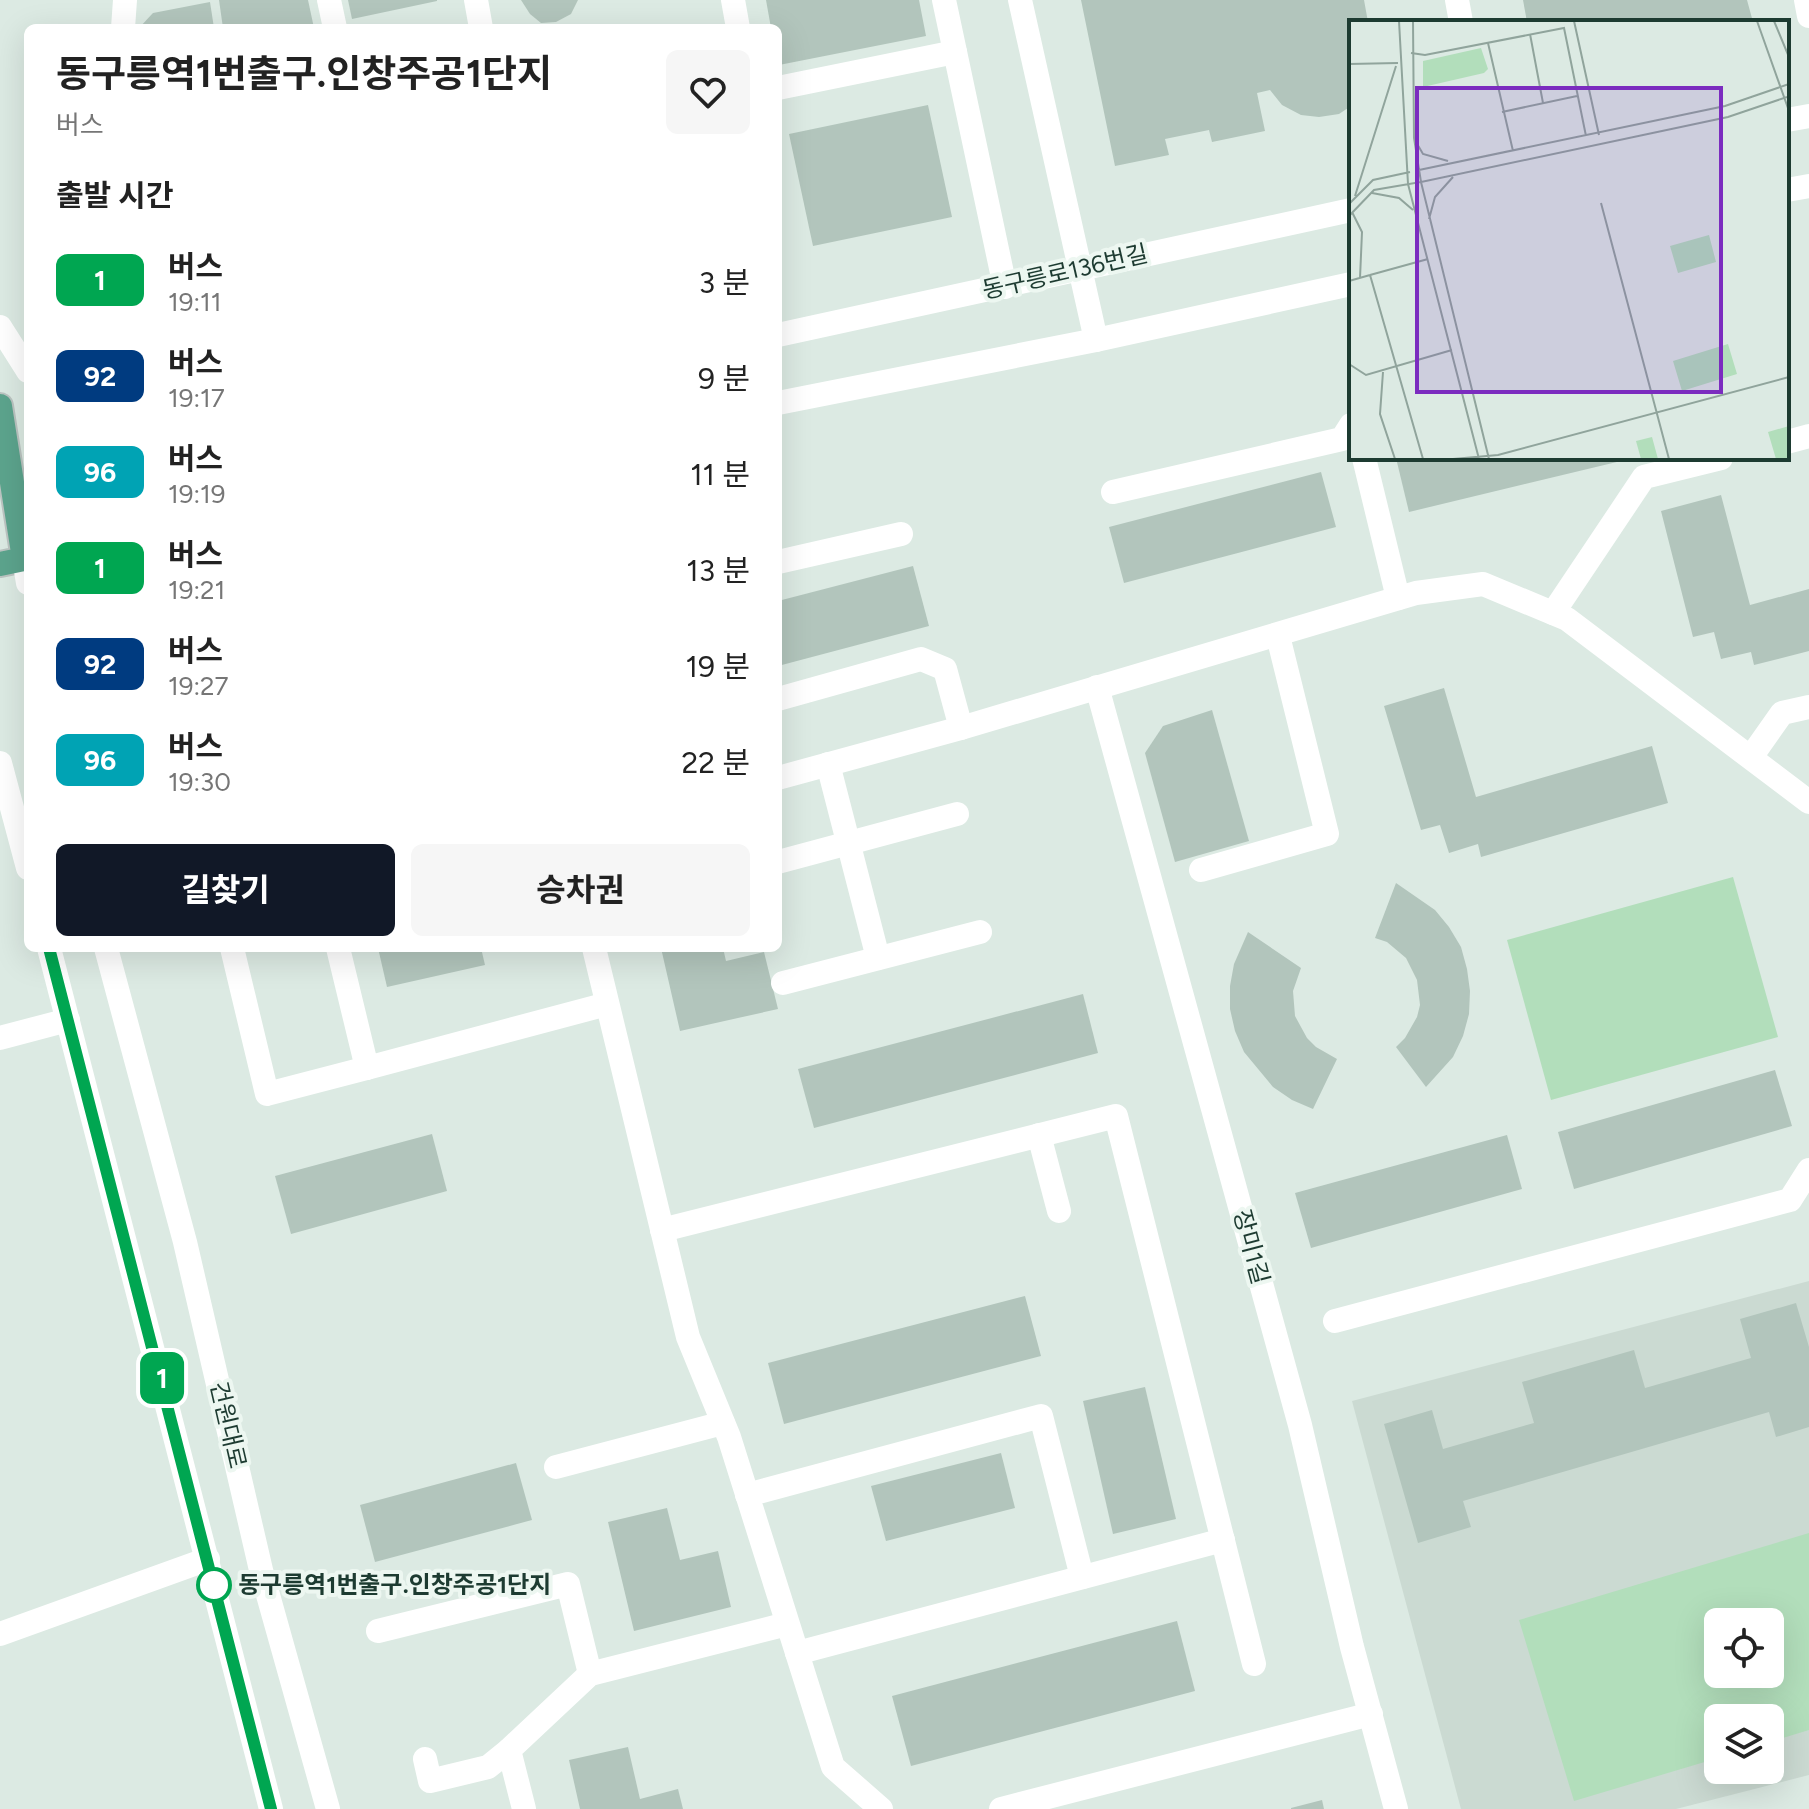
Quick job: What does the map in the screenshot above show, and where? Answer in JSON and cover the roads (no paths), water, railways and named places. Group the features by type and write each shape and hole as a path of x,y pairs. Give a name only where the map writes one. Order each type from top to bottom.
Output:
{"main road":[{"path":"0,406 14,489 20,566"}],"street":[{"path":"123,24 125,0"},
{"path":"329,0 334,24"},
{"path":"476,0 480,24"},
{"path":"733,0 737,24"},
{"path":"944,0 1005,287"},
{"path":"1020,0 1096,340"},
{"path":"1457,0 1461,20"},
{"path":"1806,0 1809,16"},
{"path":"782,87 955,52"},
{"path":"1789,120 1809,116"},
{"path":"1789,190 1809,186"},
{"name":"동구릉로136번길","path":"782,334 1349,210"},
{"path":"782,402 1096,340 1349,284"},
{"path":"0,327 24,365"},
{"path":"1113,492 1342,439 1349,430"},
{"path":"1789,441 1809,436"},
{"path":"1364,460 1398,598"},
{"path":"1553,613 1642,468 1705,460"},
{"path":"782,561 901,534"},
{"path":"782,777 961,728 1416,593 1483,584 1567,619 1809,802"},
{"path":"1201,870 1327,834 1278,636"},
{"path":"782,698 921,659 945,669 961,728"},
{"name":"장미1길","path":"1097,687 1296,1410 1352,1647 1396,1809"},
{"path":"1751,757 1782,713 1809,707"},
{"path":"0,763 24,853"},
{"path":"828,764 878,958"},
{"path":"782,861 957,814"},
{"path":"783,983 980,932"},
{"path":"50,952 271,1809"},
{"name":"건원대로","path":"107,952 185,1242 261,1570 328,1809"},
{"path":"233,952 267,1094 607,1004"},
{"path":"339,952 367,1068"},
{"path":"595,952 688,1337 723,1423 833,1767 881,1809"},
{"path":"0,1038 68,1020"},
{"path":"662,1230 1116,1116 1254,1664"},
{"path":"1039,1135 1059,1211"},
{"path":"1335,1321 1790,1200 1809,1170"},
{"path":"747,1495 1041,1416 1082,1577"},
{"path":"556,1467 723,1423"},
{"path":"797,1653 1223,1540"},
{"path":"0,1634 208,1559"},
{"path":"378,1631 568,1584 590,1674"},
{"path":"425,1759 430,1781 488,1767 590,1674 787,1624"},
{"path":"1001,1809 1371,1714"},
{"path":"509,1750 524,1809"}],"place":[{"name":"동구릉역1번출구.인창주공1단지","path":"214,1585"}]}
